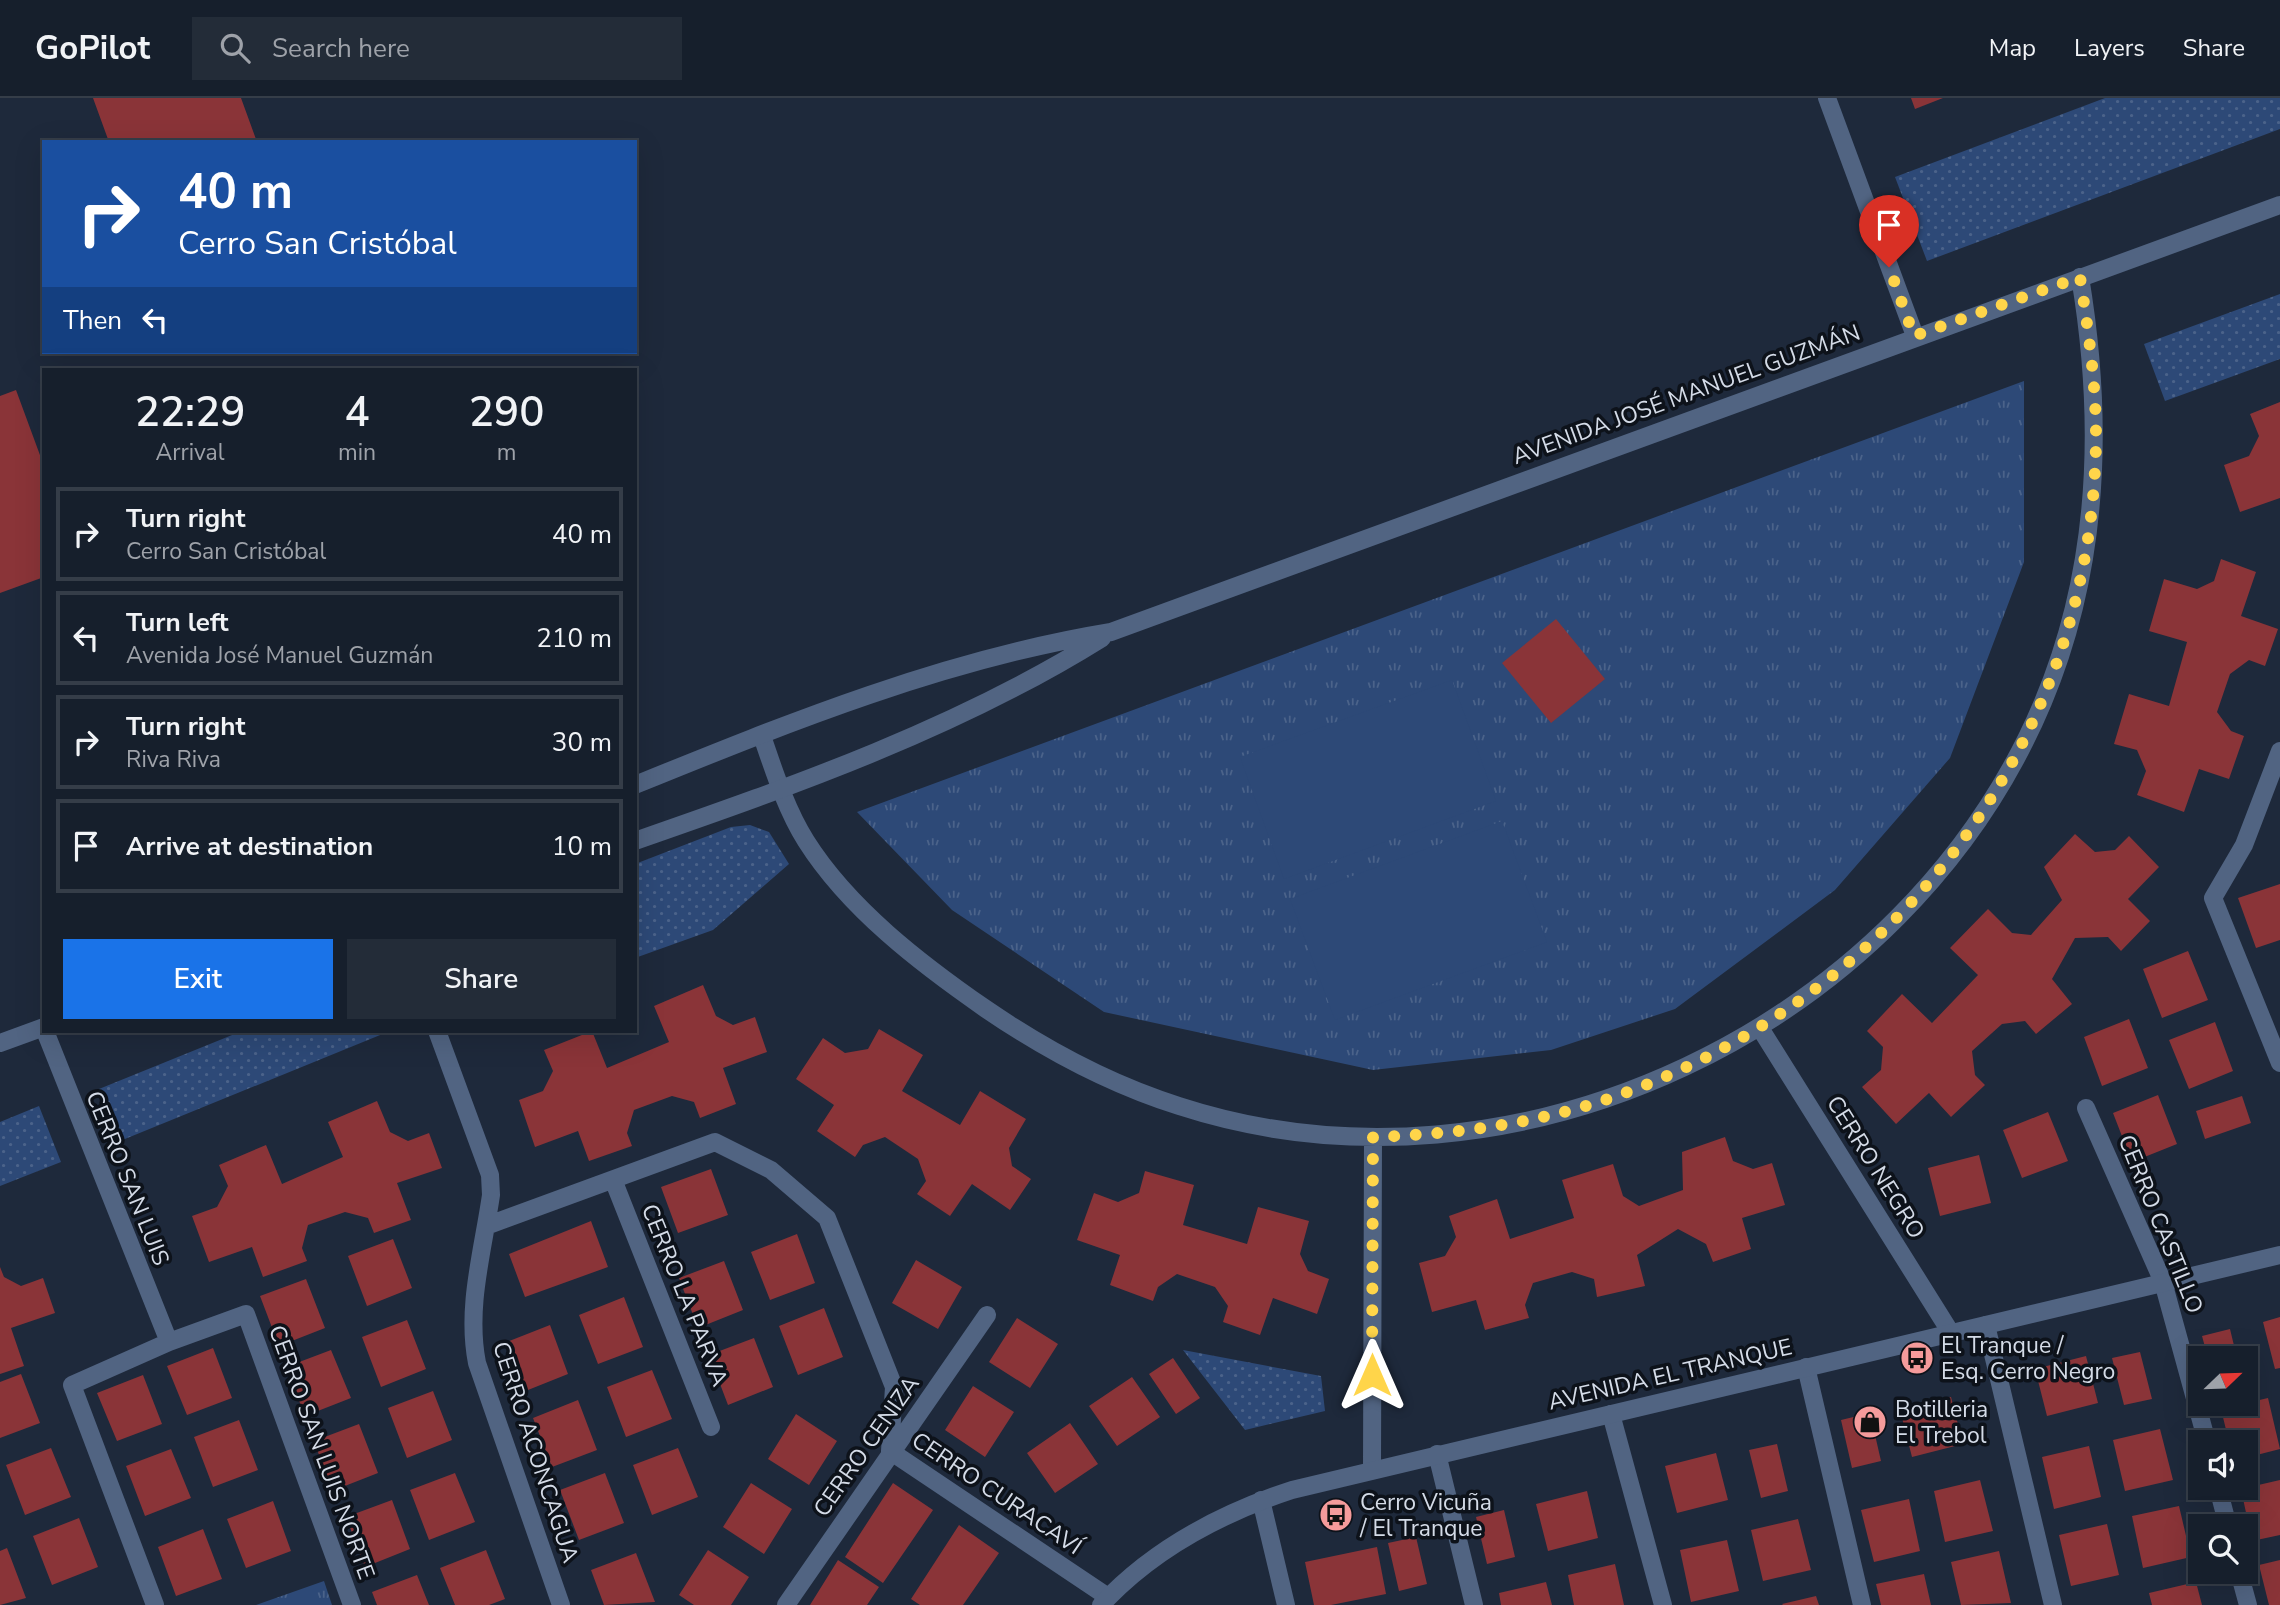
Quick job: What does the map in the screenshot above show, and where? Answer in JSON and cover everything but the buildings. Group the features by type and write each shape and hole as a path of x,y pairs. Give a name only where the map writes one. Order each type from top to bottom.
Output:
{"street":[{"path":"1827,98 1914,336"},
{"name":"AVENIDA JOSÉ MANUEL GUZMÁN","path":"637,840 958,718 1012,692 1111,632 1914,336 2280,205"},
{"path":"762,736 780,787 804,839 832,876 869,914 959,990 1071,1063 1126,1088 1183,1108 1241,1122 1307,1133 1373,1137 1442,1134 1511,1124 1579,1108 1642,1087 1702,1060 1760,1028 1858,955 1902,913 1944,865 2003,781 2043,702 2065,642 2081,581 2095,470 2096,413 2091,343 2080,277"},
{"name":"AVENIDA JOSÉ MANUEL GUZMÁN","path":"637,784 956,666 1055,641 1111,632"},
{"path":"2280,751 2244,845 2213,898 2280,1063"},
{"name":"CERRO NEGRO","path":"1760,1028 1951,1333"},
{"path":"0,1042 42,1029"},
{"name":"CERRO SAN LUIS","path":"46,1033 169,1342"},
{"name":"CERRO ACONCAGUA","path":"438,1033 490,1175 486,1226 472,1312 472,1336 484,1387 561,1605"},
{"name":"CERRO CASTILLO","path":"2086,1108 2163,1282 2204,1430"},
{"path":"1372,1469 1373,1137"},
{"name":"CERRO CURACAVÍ","path":"486,1226 614,1182 715,1142 771,1170 827,1218 894,1388 890,1451 1105,1601"},
{"name":"CERRO LA PARVA","path":"614,1182 711,1427"},
{"name":"AVENIDA EL TRANQUE","path":"1105,1601 1178,1541 1218,1518 1261,1500 1372,1469 2280,1255"},
{"name":"CERRO SAN LUIS NORTE","path":"169,1342 246,1314 352,1605"},
{"name":"CERRO CENIZA","path":"786,1605 890,1451 987,1315"},
{"path":"1986,1325 2053,1605"},
{"path":"155,1605 72,1385 169,1342"},
{"path":"1806,1367 1862,1605"},
{"path":"1611,1413 1663,1605"},
{"path":"1437,1454 1474,1605"},
{"path":"1261,1500 1286,1605"},
{"path":"2242,1584 2248,1605"}],"green space":[{"path":"2105,98 2280,98 2280,129 1927,261 1895,177"},
{"path":"2280,294 2280,359 2165,401 2144,344"},
{"path":"2024,381 2024,562 1950,758 1835,890 1675,1009 1551,1050 1373,1070 1104,1012 952,910 857,812"},
{"path":"1452,680 1496,801 1284,879 1240,757"},
{"path":"1502,821 1547,942 1335,1020 1290,899"},
{"path":"750,825 769,832 789,864 713,930 637,957 637,863 731,827"},
{"path":"237,1033 385,1033 120,1141 99,1089"},
{"path":"39,1106 61,1162 0,1186 0,1122"},
{"path":"1183,1350 1321,1376 1325,1411 1245,1430"},
{"path":"324,1581 332,1605 256,1605"}],"place":[{"name":"El Tranque / Esq. Cerro Negro","path":"1917,1358"},
{"name":"Botilleria El Trebol","path":"1870,1422"},
{"name":"Cerro Vicuña / El Tranque","path":"1336,1515"}],"route":[{"path":"1372,1375 1373,1137 1465,1131 1511,1124 1579,1108 1642,1087 1702,1060 1760,1028 1811,993 1858,955 1902,913 1944,865 1982,814 2016,759 2043,702 2065,642 2081,581 2095,470 2096,413 2091,343 2080,277 1914,336 1889,267"}]}
